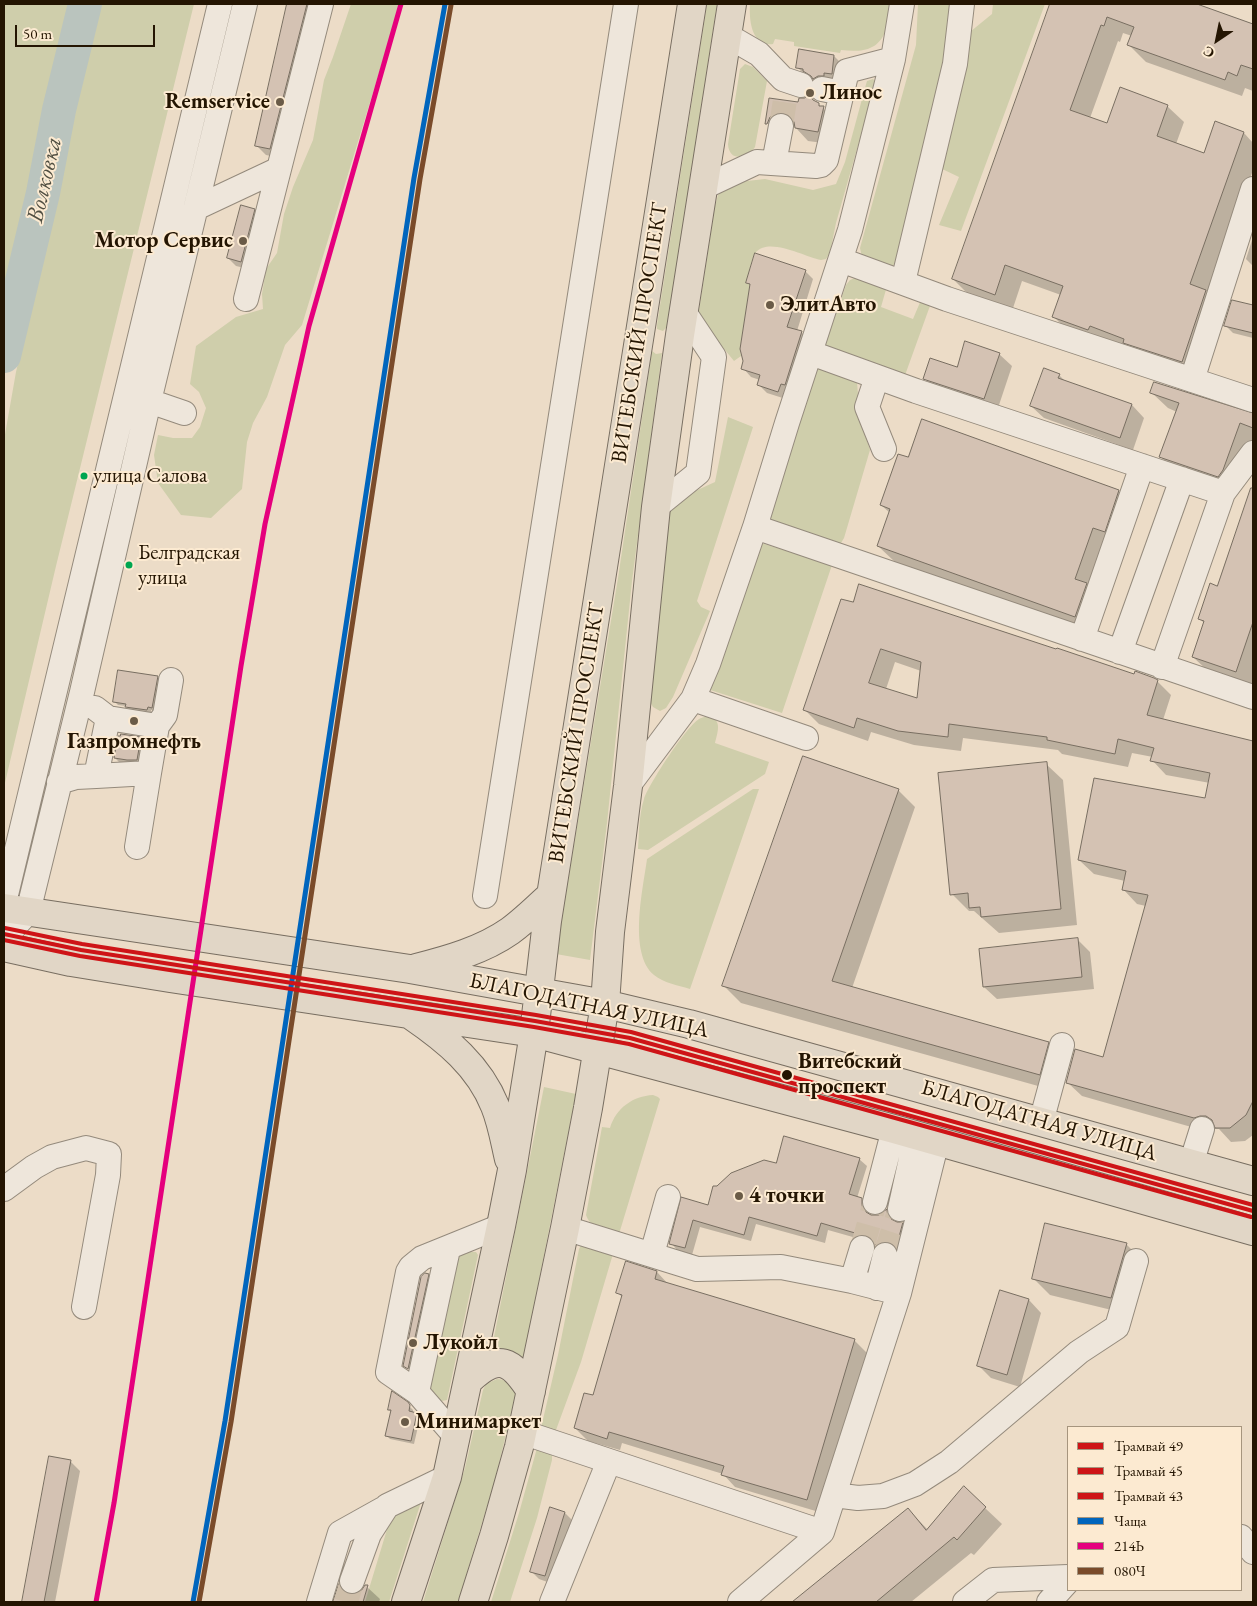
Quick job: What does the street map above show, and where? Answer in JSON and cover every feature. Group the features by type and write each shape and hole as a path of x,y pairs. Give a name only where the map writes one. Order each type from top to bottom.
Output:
{"main road":[{"name":"ВИТЕБСКИЙ ПРОСПЕКТ","path":"406,1602 447,1477 457,1438 512,1170 534,1033 537,993 551,895 692,4"},
{"name":"ВИТЕБСКИЙ ПРОСПЕКТ","path":"473,1602 494,1536 522,1432 565,1228 588,1108 605,1004 610,932 628,786 656,507 682,324 732,4"},
{"path":"640,331 650,339 658,342 671,341 682,324"},
{"path":"410,970 461,954 497,938 528,917 551,895"},
{"name":"БЛАГОДАТНАЯ УЛИЦА","path":"12,908 410,970 605,1004 689,1024 1253,1181"},
{"name":"БЛАГОДАТНАЯ УЛИЦА","path":"4,947 71,962 534,1033 916,1136 1253,1231"},
{"path":"409,1013 446,1041 476,1071 495,1107 512,1170"},
{"path":"470,1379 482,1368 495,1362 507,1365 519,1373 531,1390"}],"street":[{"path":"4,938 220,4"},
{"path":"12,908 59,782 245,4"},
{"path":"246,299 321,4"},
{"path":"485,896 626,4"},
{"name":"ВИТЕБСКИЙ ПРОСПЕКТ","path":"628,786 693,699 708,664 756,527 787,423 850,230 893,59 902,4"},
{"path":"903,282 955,64 962,4"},
{"path":"728,36 759,54 783,79 808,89 847,71 893,59"},
{"path":"704,187 757,162 821,165 826,160 808,89"},
{"path":"774,163 781,126"},
{"path":"196,208 279,168"},
{"path":"1192,380 1253,189"},
{"path":"841,260 947,299 1253,400"},
{"path":"656,507 698,473 714,357 682,324"},
{"path":"811,353 1223,493"},
{"path":"877,377 867,408 884,449"},
{"path":"149,401 184,413"},
{"path":"1162,667 1223,493 1253,453"},
{"path":"1082,639 1142,466"},
{"path":"1120,652 1182,479"},
{"path":"756,527 1253,697"},
{"path":"137,846 157,726 166,715 172,680"},
{"path":"82,692 93,706 108,718 157,726"},
{"path":"693,699 806,738"},
{"path":"96,776 108,718"},
{"path":"59,782 76,777 149,773"},
{"path":"1041,1122 1062,1045"},
{"path":"1191,1164 1202,1128"},
{"path":"874,1202 916,1136"},
{"path":"900,1209 916,1136"},
{"path":"740,1602 822,1532 834,1495 888,1291 916,1136"},
{"path":"4,1190 52,1156 86,1148 109,1154 108,1175 84,1307"},
{"path":"652,1254 668,1197"},
{"path":"457,1438 417,1392 388,1372 408,1272 422,1258 501,1226"},
{"path":"565,1228 698,1269 781,1267 888,1291"},
{"path":"852,1282 862,1248"},
{"path":"417,1392 448,1249"},
{"path":"886,1255 888,1291"},
{"path":"834,1495 858,1498 883,1496 915,1484 948,1462 1079,1352 1117,1327 1136,1261"},
{"path":"522,1432 822,1532"},
{"path":"552,1602 609,1462"},
{"path":"319,1602 340,1533 387,1506 447,1477"},
{"path":"352,1581 369,1534 387,1506"},
{"path":"1242,1538 1253,1552"},
{"path":"965,1602 993,1580 1067,1577"},
{"path":"1049,1602 1067,1582"}],"green space":[{"path":"4,4 73,4 4,290"},
{"path":"99,4 194,4 56,566 4,787 4,440 16,372"},
{"path":"351,4 400,4 302,325 285,345 267,397 253,423 247,442 242,489 211,518 181,515 158,483 154,455 158,435 173,438 192,438 200,427 206,408 199,392 190,384 196,346 236,317 263,309 262,294 266,269 277,253 284,214 313,140 324,80"},
{"path":"707,4 717,4 667,327 663,331 657,329 657,325"},
{"path":"750,4 890,4 886,29 882,39 877,44 861,50 841,50 840,53 794,46 794,42 775,39 773,44 766,44 760,41 756,37 751,24"},
{"path":"918,4 955,4 951,49 896,263 889,268 862,257 860,248 916,45"},
{"path":"993,4 1045,4 961,231 939,225 959,177 938,167 965,36 992,14"},
{"path":"745,64 753,67 767,81 755,147 748,154 739,157 732,154 728,144 740,69"},
{"path":"873,79 876,82 836,223 830,253 826,259 821,260 788,249 770,246 756,252 746,283 750,284 740,349 741,356 734,361 698,317 718,195 725,187 738,182 765,179 813,190 836,184 845,162 867,81"},
{"path":"857,277 887,286 881,307 913,319 921,300 931,303 904,378 824,348 846,285 850,280"},
{"path":"652,351 656,354 662,353 632,581 607,823 590,960 556,954 618,578"},
{"path":"817,364 857,382 860,419 870,450 844,538 839,545 769,520"},
{"path":"728,417 753,427 697,601 701,607 710,611 673,697 666,708 660,711 653,707 649,700 669,503 715,482"},
{"path":"761,543 832,565 782,713 707,689"},
{"path":"706,716 715,719 717,722 718,730 715,743 769,762 765,774 648,850 638,849 641,811 647,792 668,756 693,724"},
{"path":"753,789 759,789 690,989 662,980 654,975 646,965 641,952 639,937 639,920 647,859"},
{"path":"544,1087 576,1094 523,1361 491,1352"},
{"path":"653,1095 660,1099 619,1234 613,1230 593,1225 586,1215 602,1127 610,1128 616,1115 626,1104 639,1098"},
{"path":"582,1243 615,1247 581,1362 556,1430 553,1432 541,1428 579,1249"},
{"path":"470,1252 476,1252 478,1255 447,1400 442,1401 432,1393 428,1382 456,1259"},
{"path":"497,1379 506,1382 516,1393 495,1480 458,1602 423,1602 465,1468 483,1390 486,1384"},
{"path":"537,1448 552,1453 552,1460 537,1518 510,1602 491,1602 519,1513"},
{"path":"423,1496 389,1602 365,1602 392,1513"}],"building":[{"path":"287,4 307,4 270,149 255,146"},
{"path":"1050,4 1197,4 1253,24 1253,69 1241,65 1237,76 1228,72 1225,80 1127,45 1134,27 1107,17 1104,26 1101,25 1070,110 1107,123 1120,87 1168,105 1157,136 1204,153 1215,121 1244,132 1190,284 1206,290 1182,362 1123,343 1124,339 1090,326 1088,330 1052,317 1063,286 1005,265 995,295 952,279"},
{"path":"799,49 834,55 832,74 824,73 824,76 818,76 813,79 803,69 796,68"},
{"path":"810,95 813,100 819,103 819,106 824,106 818,132 795,128 790,116 783,112 776,113 770,117 767,124 765,124 769,98 798,102 799,98"},
{"path":"241,205 255,209 241,262 227,258"},
{"name":"ЭлитАвто","path":"755,253 806,270 787,327 802,331 785,385 781,384 778,392 757,385 760,375 741,369 743,361 740,349 750,284 746,283"},
{"path":"1232,300 1253,305 1253,333 1224,326"},
{"path":"965,341 1000,353 984,399 923,379 930,358 957,367"},
{"path":"1044,368 1060,374 1058,378 1132,404 1120,438 1030,406"},
{"path":"1154,382 1253,413 1253,428 1240,423 1223,470 1218,477 1159,457 1179,403 1150,393"},
{"path":"922,419 1119,490 1105,532 1093,528 1075,579 1087,583 1075,617 877,546 890,509 880,505 898,454 908,457"},
{"path":"1251,488 1253,488 1253,622 1236,672 1192,657 1204,621 1198,619 1210,583 1217,586"},
{"path":"859,584 1134,674 1135,671 1158,680 1147,715 1253,741 1253,1101 1246,1115 1230,1128 1215,1128 1212,1120 1206,1116 1194,1118 1066,1083 1075,1049 1103,1057 1148,895 1122,890 1126,871 1078,860 1094,778 1205,798 1210,773 1150,761 1154,748 1118,739 1115,754 1047,740 1047,737 949,724 948,737 898,731 857,718 854,728 803,710 841,599 853,602","holes":["881,649 921,662 917,698 869,683"]},
{"path":"118,670 158,676 152,708 148,707 147,710 125,707 126,704 113,702"},
{"path":"121,734 141,737 137,760 114,758 118,736"},
{"path":"803,756 899,789 832,981 1049,1042 1040,1075 722,986"},
{"path":"1047,762 1061,909 981,917 980,907 969,908 968,893 950,895 938,773"},
{"path":"1078,938 1082,977 983,987 979,949"},
{"path":"784,1136 860,1158 849,1194 862,1198 862,1206 871,1215 879,1215 887,1209 887,1214 891,1219 903,1222 896,1248 888,1242 881,1242 875,1245 872,1239 866,1235 854,1237 855,1233 821,1223 817,1236 749,1217 744,1235 693,1220 685,1248 669,1244 681,1197 708,1205 713,1186 717,1186 731,1173 764,1160 776,1163"},
{"path":"1045,1223 1127,1243 1111,1298 1032,1279"},
{"path":"626,1261 657,1271 655,1279 855,1339 807,1500 721,1475 724,1466 609,1432 607,1439 574,1428 584,1393 593,1395 622,1295 616,1293"},
{"path":"425,1273 429,1274 408,1369 403,1366 421,1277"},
{"path":"1000,1290 1029,1299 1007,1375 977,1366"},
{"path":"392,1391 408,1402 410,1405 409,1411 417,1413 411,1441 385,1436 391,1410 388,1410"},
{"path":"49,1456 71,1460 44,1602 22,1602"},
{"path":"964,1486 986,1507 957,1540 954,1537 876,1602 792,1602 908,1508 926,1530"},
{"path":"550,1507 565,1512 545,1576 530,1572"},
{"path":"339,1584 347,1594 354,1595 361,1591 365,1585 368,1585 363,1602 333,1602"}],"waterway":[{"name":"Волковка","path":"4,356 43,193 59,110 85,4"}],"tunnel":[{"path":"781,126 785,100"},
{"path":"862,1248 875,1202"},
{"path":"885,1255 900,1209"},
{"path":"346,1602 352,1581"}],"tram line":[{"name":"43","path":"5,928 82,944 536,1015 631,1032 1253,1205"},
{"name":"49","path":"4,934 81,950 535,1021 630,1038 1253,1211"},
{"name":"45","path":"4,940 80,956 534,1027 629,1044 1251,1217"}],"transit line":[{"name":"214Ь","path":"96,1602 114,1503 241,666 265,524 309,326 401,4"},
{"name":"Чаща","path":"193,1602 225,1421 414,178 445,4"},
{"name":"080Ч","path":"199,1602 231,1422 420,179 451,5"}],"place":[{"name":"Линос","path":"810,93"},
{"name":"Remservice","path":"280,102"},
{"name":"Мотор Сервис","path":"243,241"},
{"name":"ЭлитАвто","path":"770,305"},
{"name":"улица Салова","path":"84,476"},
{"name":"Белградская улица","path":"129,565"},
{"name":"Газпромнефть","path":"134,721"},
{"name":"Витебский проспект","path":"787,1075"},
{"name":"4 точки","path":"739,1196"},
{"name":"Лукойл","path":"413,1343"},
{"name":"Минимаркет","path":"405,1422"}]}
